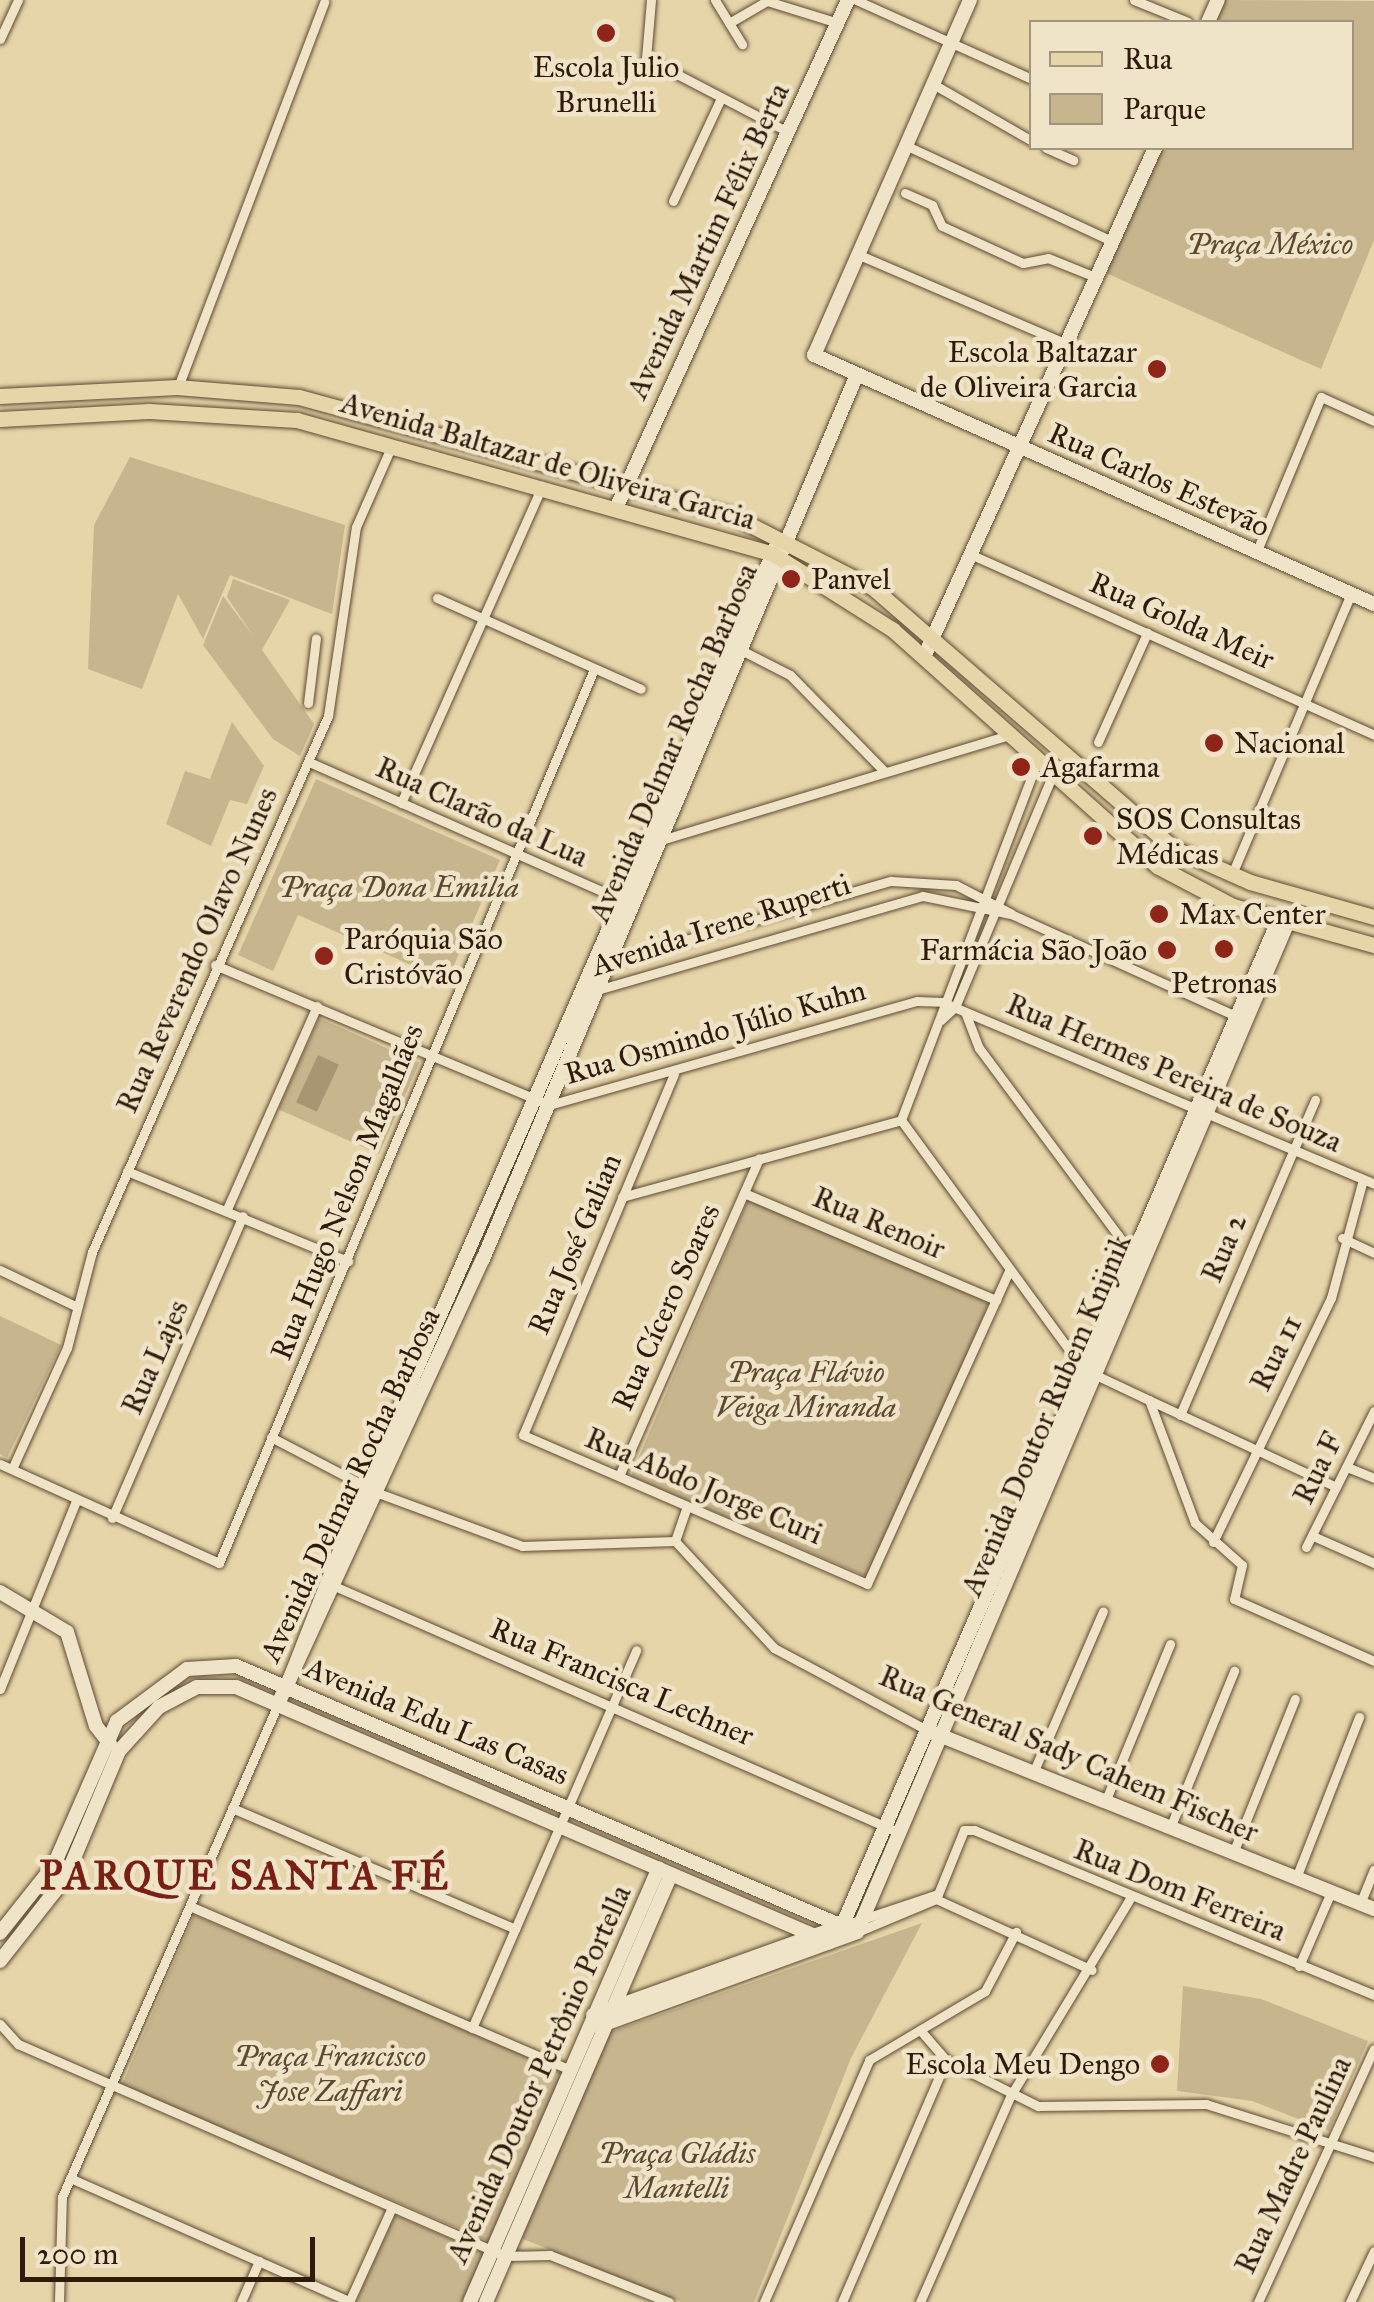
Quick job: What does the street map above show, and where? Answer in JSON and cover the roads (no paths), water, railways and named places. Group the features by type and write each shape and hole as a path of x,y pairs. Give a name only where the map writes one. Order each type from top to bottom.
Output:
{"main road":[{"name":"Avenida Baltazar de Oliveira Garcia","path":"0,396 178,387 364,410 626,483 786,537 936,640 1114,803 1174,848 1232,874 1374,917"},
{"name":"Avenida Baltazar de Oliveira Garcia","path":"0,419 224,413 394,442 618,504 778,556 924,658 1157,866 1284,920 1374,945"}],"street":[{"path":"0,39 18,0"},
{"path":"652,0 646,58 720,100 788,132"},
{"path":"715,0 742,44"},
{"name":"Avenida Martim Félix Berta","path":"618,504 848,0"},
{"path":"856,0 1029,78"},
{"path":"970,0 857,254 1070,345"},
{"path":"1134,0 1183,20"},
{"path":"729,22 766,1 838,23"},
{"path":"178,387 324,2"},
{"path":"932,84 1029,138"},
{"path":"673,201 720,100"},
{"path":"905,145 1114,242"},
{"path":"1050,150 1073,160"},
{"path":"924,658 936,640 970,554 1070,345 1153,150"},
{"path":"905,193 932,205 942,226 1023,263 1048,258 1098,278"},
{"name":"Rua Carlos Estevão","path":"857,254 814,355 856,377 1374,604"},
{"name":"Avenida Delmar Rocha Barbosa","path":"629,903 646,846 738,648 856,377"},
{"path":"1256,553 1321,397 1374,421"},
{"name":"Rua Reverendo Olavo Nunes","path":"12,1470 66,1348 74,1306 126,1171 309,762 342,656 356,528 394,442"},
{"path":"401,803 544,484"},
{"name":"Rua Golda Meir","path":"970,554 1374,735"},
{"path":"1232,874 1351,594"},
{"path":"437,598 641,689"},
{"path":"1098,742 1146,633"},
{"path":"308,703 316,638"},
{"path":"738,648 790,675 884,772"},
{"name":"Avenida Delmar Rocha Barbosa","path":"544,1102 581,997 664,839 738,648"},
{"name":"Rua Hugo Nelson Magalhães","path":"112,1518 216,1567 594,669"},
{"path":"646,846 1009,735"},
{"name":"Rua Clarão da Lua","path":"309,762 629,903"},
{"path":"902,1120 941,1020 942,1002 977,904 1037,762"},
{"path":"941,1020 960,1009 996,906 1052,776"},
{"name":"Avenida Irene Ruperti","path":"601,965 822,897 918,879 982,893 996,906"},
{"name":"Avenida Irene Ruperti","path":"581,997 827,918 923,896 996,906"},
{"path":"822,897 827,918"},
{"path":"996,906 1241,1018"},
{"name":"Avenida Doutor Rubem Knijnik","path":"842,1926 892,1829 1284,920"},
{"path":"687,940 694,959"},
{"name":"Rua Osmindo Júlio Kuhn","path":"215,965 544,1102 674,1074 916,1001 942,1002 960,1009"},
{"name":"Avenida Delmar Rocha Barbosa","path":"278,1704 597,990 601,965"},
{"path":"228,1209 317,1006"},
{"path":"960,1009 979,1048 1136,1260"},
{"name":"Rua Hermes Pereira de Souza","path":"960,1009 1199,1114 1374,1184"},
{"name":"Rua José Galian","path":"521,1434 674,1074"},
{"name":"Rua 2","path":"1180,1415 1315,1100"},
{"path":"622,1197 902,1120"},
{"path":"902,1120 1088,1372 1336,1488"},
{"name":"Rua Cícero Soares","path":"619,1476 758,1158"},
{"path":"126,1171 228,1209 348,1261"},
{"name":"Rua 11","path":"1213,1542 1331,1298 1342,1238 1363,1179"},
{"name":"Rua Renoir","path":"744,1193 996,1300"},
{"name":"Rua Lajes","path":"112,1518 244,1216"},
{"path":"1342,1238 1374,1253"},
{"path":"0,1270 74,1306"},
{"path":"996,1300 1009,1270"},
{"name":"Rua Abdo Jorge Curi","path":"521,1434 867,1584 996,1300"},
{"path":"1149,1400 1184,1501 1213,1542 1242,1566 1237,1601 1374,1660"},
{"name":"Rua F","path":"1306,1547 1374,1411"},
{"path":"271,1437 371,1490 522,1546 675,1541 687,1507"},
{"path":"0,1464 112,1518"},
{"path":"1347,1467 1374,1478"},
{"path":"0,1689 76,1501"},
{"path":"1313,1536 1374,1563"},
{"name":"Rua General Sady Cahem Fischer","path":"675,1541 774,1648 934,1733 1367,1906"},
{"name":"Rua Francisca Lechner","path":"330,1584 892,1829"},
{"path":"0,1592 33,1609 73,1640 104,1740 119,1750"},
{"path":"1033,1773 1103,1611"},
{"path":"1106,1802 1170,1644"},
{"path":"472,2028 636,1650"},
{"name":"Avenida Edu Las Casas","path":"0,1933 43,1883 104,1740 135,1700 186,1670 236,1666 842,1926 859,1926"},
{"path":"1170,1828 1234,1670"},
{"name":"Avenida Edu Las Casas","path":"0,1961 55,1894 119,1750 159,1707 197,1688 236,1687 829,1942"},
{"path":"1234,1853 1295,1699"},
{"path":"59,2302 55,2242 70,2178 114,2088 278,1704"},
{"path":"1296,1878 1359,1717"},
{"path":"232,1808 515,1929"},
{"name":"Rua Dom Ferreira","path":"937,1896 968,1828 1129,1900 1374,1994"},
{"name":"Avenida Doutor Rubem Knijnik","path":"859,1926 892,1829"},
{"path":"1367,1906 1374,1870"},
{"name":"Avenida Doutor Petrônio Portella","path":"611,2009 665,1871"},
{"name":"Avenida Doutor Petrônio Portella","path":"470,2302 499,2253 665,1871"},
{"path":"43,1883 55,1894"},
{"path":"1299,1966 1331,1892"},
{"path":"598,2020 829,1942 937,1896 1092,1970"},
{"path":"920,2302 1011,2095 1092,1970 1129,1900"},
{"path":"192,1908 570,2069"},
{"path":"598,2020 611,2009 842,1926"},
{"path":"764,2302 868,2060 991,1986 1016,1932"},
{"name":"Avenida Doutor Petrônio Portella","path":"486,2302 499,2253 570,2069 586,2030 598,2020"},
{"path":"0,2024 18,2044 499,2253 550,2256 668,2302"},
{"path":"920,2030 946,2060 1011,2095 1064,2109 1206,2104 1374,2157"},
{"name":"Rua Madre Paulina","path":"1258,2302 1374,2049"},
{"path":"842,2302 946,2060"},
{"path":"70,2178 349,2302 392,2207"},
{"path":"1350,2302 1374,2251"},
{"path":"241,2302 259,2261"}],"place":[{"name":"Escola Julio Brunelli","path":"606,33"},
{"name":"Escola Baltazar de Oliveira Garcia","path":"1157,369"},
{"name":"Panvel","path":"791,579"},
{"name":"Nacional","path":"1214,743"},
{"name":"Agafarma","path":"1021,767"},
{"name":"SOS Consultas Médicas","path":"1093,836"},
{"name":"Max Center","path":"1159,914"},
{"name":"Petronas","path":"1224,949"},
{"name":"Farmácia São João","path":"1167,950"},
{"name":"Paróquia São Cristóvão","path":"324,956"},
{"name":"Escola Meu Dengo","path":"1160,2064"}],"district":[{"name":"PARQUE SANTA FÉ","path":"245,1876"}],"park label":[{"name":"Praça México","path":"1270,244"},
{"name":"Praça Dona Emilia","path":"399,887"},
{"name":"Praça Flávio Veiga Miranda","path":"806,1389"},
{"name":"Praça Francisco Jose Zaffari","path":"330,2073"},
{"name":"Praça Gládis Mantelli","path":"677,2170"}]}
